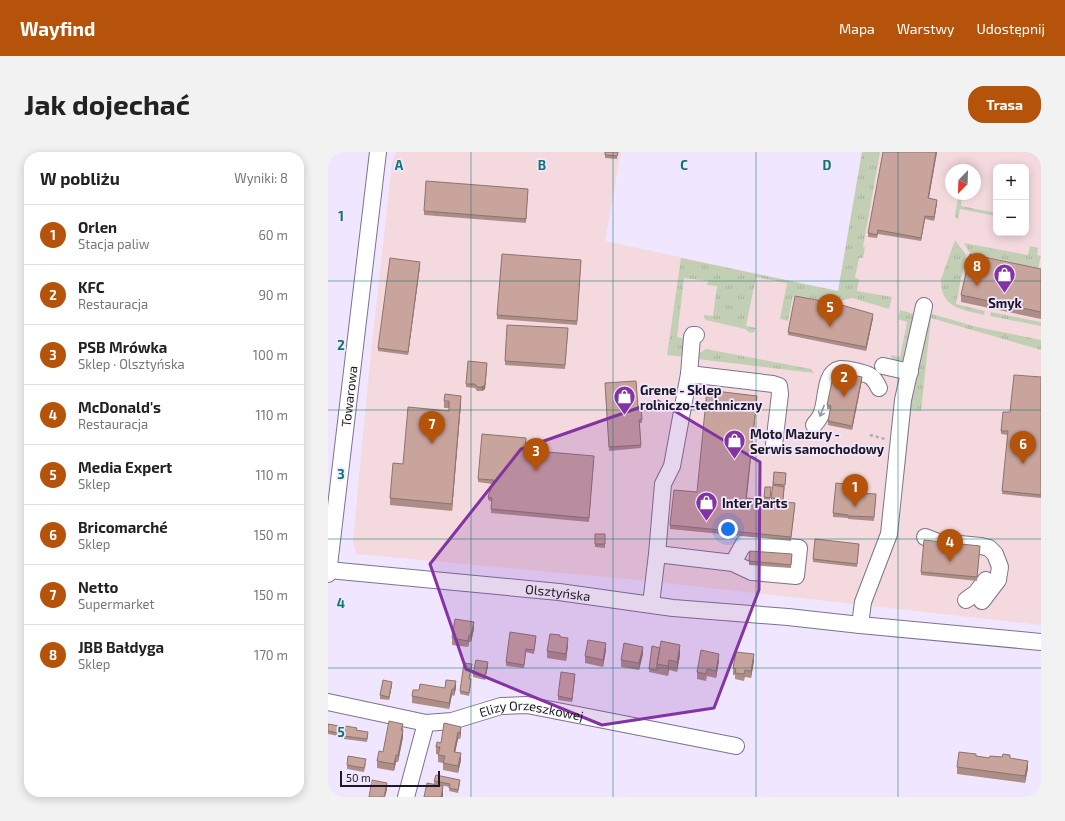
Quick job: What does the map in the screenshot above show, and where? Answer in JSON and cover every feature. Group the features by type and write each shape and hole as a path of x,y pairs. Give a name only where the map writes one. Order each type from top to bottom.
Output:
{"street":[{"name":"Towarowa","path":"328,571 378,152"},
{"path":"860,625 863,602 889,534 903,400 924,306"},
{"path":"651,604 663,484 672,466 689,374 692,336 696,335"},
{"path":"882,366 910,372"},
{"path":"814,425 823,411 829,378 832,373 837,370 842,369 869,375 873,378 879,388"},
{"path":"689,374 779,386 780,394 774,445"},
{"path":"925,537 938,542 981,546 989,548 995,554 1000,567 998,580 982,601"},
{"path":"657,554 733,563"},
{"path":"966,600 976,594 989,576 1000,567"},
{"name":"Olsztyńska","path":"328,571 559,592 673,608 788,617 1041,642"},
{"name":"Elizy Orzeszkowej","path":"328,702 426,723 452,722 501,706 527,706 736,746"},
{"path":"406,797 426,723"}],"highlighted area":[{"path":"658,401 760,462 759,590 714,708 602,725 466,669 430,564 521,449"}],"shaded area":[{"path":"396,152 621,152 605,241 838,291 862,152 1041,152 1041,625 638,580 356,554 353,541 370,362 392,163"}],"green space":[{"path":"862,152 880,152 863,247 865,247 863,258 859,258 855,278 859,279 857,291 892,297 889,309 852,298 831,303 793,296 788,321 780,319 787,283 756,277 746,326 756,328 754,332 750,333 745,329 706,320 704,315 713,316 717,286 707,285 708,281 684,278 677,337 686,339 684,357 667,355 681,258 838,291"},
{"path":"958,200 962,200 961,206 993,212 993,215 960,209 958,219 955,215"},
{"path":"955,240 966,255 956,304 985,311 984,315 960,309 948,302 944,296 941,279"},
{"path":"964,243 1028,255 1030,246 1038,248 1037,255 1041,256 1038,268 970,253"},
{"path":"900,310 914,314 905,359 900,363 892,360 891,355 900,357 907,322 898,319"},
{"path":"991,312 1041,322 1041,326 990,316"},
{"path":"932,314 977,327 1041,340 1041,350 931,318 921,411 911,410 904,475 902,475 910,406 926,325"},
{"path":"706,349 811,369 814,373 697,359 699,353"}],"building":[{"path":"605,152 618,152 617,156 605,155"},
{"path":"883,152 936,152 928,198 937,200 934,217 925,216 921,238 878,230 877,235 868,233"},
{"path":"426,181 528,189 526,219 424,211"},
{"path":"502,254 581,260 577,321 497,315"},
{"path":"970,254 1041,269 1041,312 961,295"},
{"path":"390,258 420,262 408,352 378,348"},
{"path":"795,296 838,304 873,314 866,347 788,332"},
{"path":"507,325 568,328 565,365 505,361"},
{"path":"468,361 487,363 485,385 482,387 477,387 475,384 466,384"},
{"path":"838,372 862,377 852,426 828,421 831,406 827,405 832,381 836,382"},
{"path":"1014,375 1041,377 1041,495 1002,491 1008,431 1001,431 1003,412 1010,412"},
{"name":"Grene - Sklep rolniczo-techniczny","path":"636,381 638,407 641,407 642,420 639,420 641,445 609,447 605,383"},
{"path":"707,390 757,396 746,498 795,503 791,537 670,525 674,490 697,492"},
{"path":"445,394 461,396 452,504 390,498 393,463 403,464 408,407 449,411 449,401 444,401"},
{"path":"482,434 526,438 525,450 594,456 589,518 491,509 492,498 488,497 494,480 478,479"},
{"path":"774,472 786,473 785,485 773,484"},
{"path":"836,483 862,486 861,493 876,494 874,517 848,516 833,513"},
{"path":"773,485 784,487 783,500 771,498"},
{"path":"765,487 771,487 770,498 764,497"},
{"path":"595,534 605,534 605,544 595,544"},
{"path":"815,539 859,544 857,564 813,559"},
{"path":"924,540 980,546 977,577 921,572"},
{"path":"750,551 792,554 791,565 749,561"},
{"path":"455,619 474,622 468,641 452,638"},
{"path":"510,632 536,636 534,650 526,649 524,665 506,662"},
{"path":"550,634 568,638 566,654 547,651"},
{"path":"588,640 606,643 603,660 585,656"},
{"path":"661,641 680,645 677,662 669,660 668,666 657,664"},
{"path":"624,643 643,647 639,663 621,660"},
{"path":"652,646 660,648 657,670 649,669"},
{"path":"701,650 719,654 716,671 707,669 706,674 697,672"},
{"path":"736,652 754,654 751,671 745,670 744,674 735,673 736,669 733,668"},
{"path":"476,660 488,662 485,676 473,674"},
{"path":"464,663 472,664 469,679 471,679 469,693 460,691"},
{"path":"561,672 575,674 572,699 558,696"},
{"path":"383,680 392,682 389,697 380,695"},
{"path":"446,680 456,681 454,689 452,689 449,703 412,696 413,690 419,690 420,684 445,688"},
{"path":"389,721 403,724 398,755 396,755 394,764 377,761 379,751 383,752"},
{"path":"444,723 461,727 460,733 458,732 454,752 461,753 458,766 443,763 445,756 438,755 440,747 436,747 437,742 441,743"},
{"path":"328,724 339,726 338,733 328,731"},
{"path":"346,726 357,728 356,730 368,732 367,739 344,736"},
{"path":"959,752 976,754 976,756 989,758 990,756 1002,757 1003,754 1010,755 1010,758 1028,761 1025,776 957,767"},
{"path":"348,756 366,759 364,768 347,765"},
{"path":"436,775 460,780 458,790 449,788 450,784 434,781"},
{"path":"372,780 387,783 384,797 369,797"},
{"path":"427,783 443,786 441,797 424,797"}],"place":[{"name":"JBB Bałdyga","path":"977,286"},
{"name":"Smyk","path":"1005,294"},
{"name":"Media Expert","path":"830,327"},
{"name":"KFC","path":"844,397"},
{"name":"Grene - Sklep rolniczo-techniczny","path":"624,416"},
{"name":"Netto","path":"432,444"},
{"name":"Moto Mazury - Serwis samochodowy","path":"734,460"},
{"name":"Bricomarché","path":"1023,464"},
{"name":"PSB Mrówka","path":"536,471"},
{"name":"Orlen","path":"855,507"},
{"name":"Inter Parts","path":"706,522"},
{"name":"McDonald's","path":"950,562"}]}
